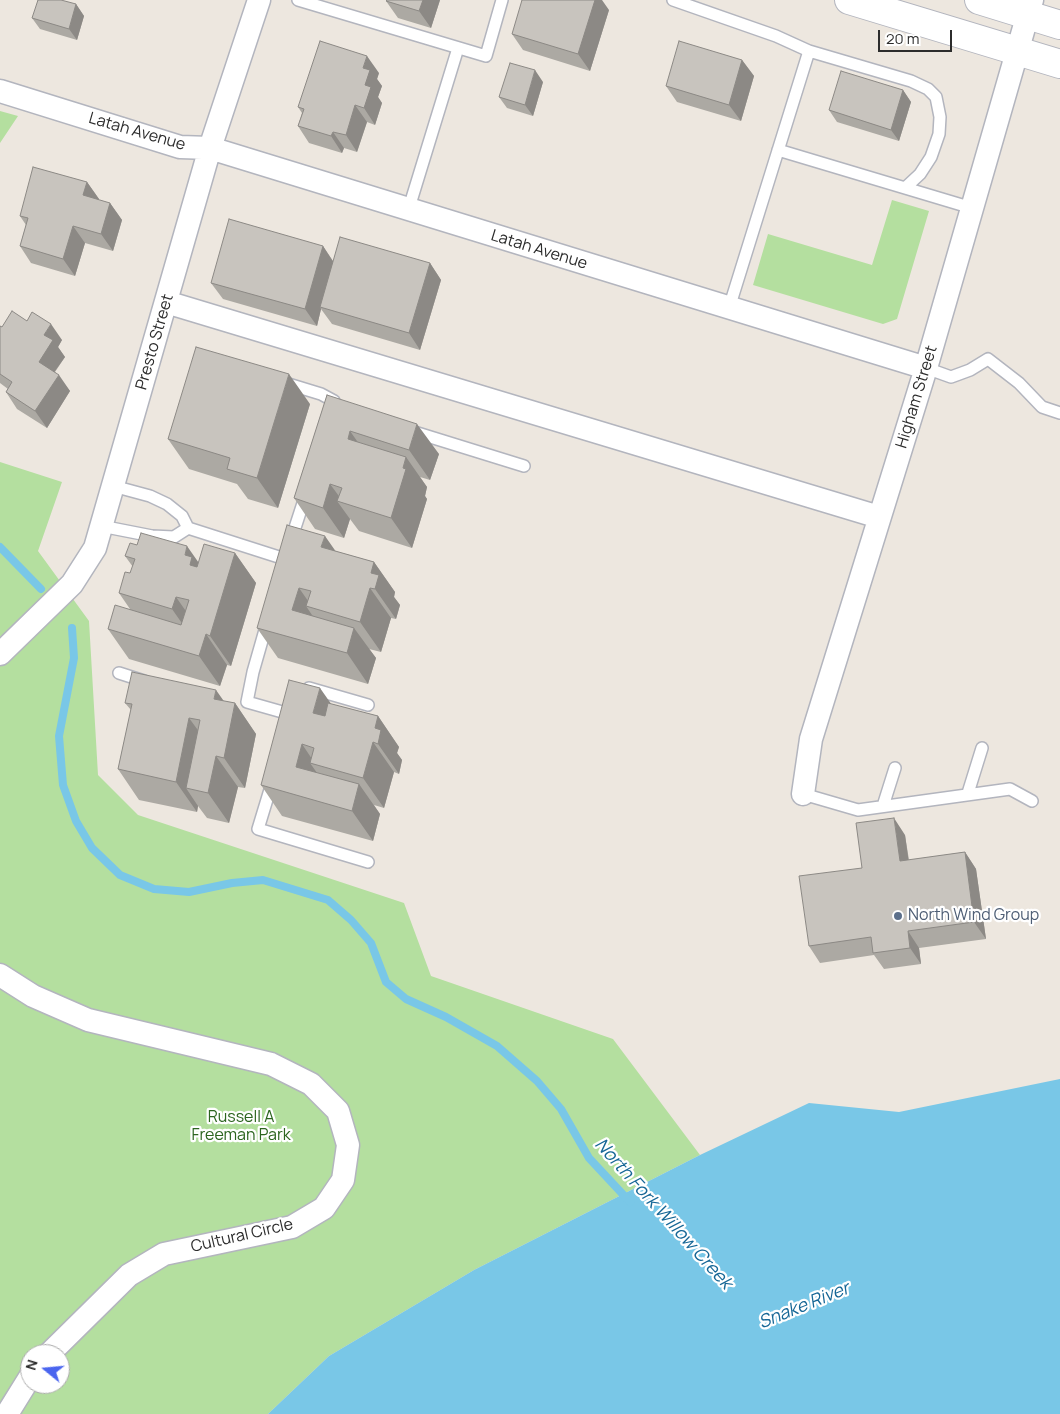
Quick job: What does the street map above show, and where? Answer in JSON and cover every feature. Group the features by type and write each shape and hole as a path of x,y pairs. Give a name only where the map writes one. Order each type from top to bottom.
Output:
{"street":[{"name":"Presto Street","path":"0,654 72,584 95,548 210,148 259,0"},
{"path":"849,0 1060,64"},
{"path":"978,0 1029,7 1060,25"},
{"name":"Higham Street","path":"803,794 811,740 926,368 1029,7"},
{"name":"Latah Avenue","path":"0,91 180,147 210,148 408,211 926,368"},
{"path":"166,302 880,517"},
{"name":"Cultural Circle","path":"0,976 33,996 88,1020 271,1064 311,1084 338,1111 348,1144 343,1180 324,1208 292,1227 164,1254 129,1275 59,1344"},
{"path":"7,1414 20,1394"}],"lane":[{"path":"298,0 486,56 502,0"},
{"path":"673,0 776,36 809,51 911,81 928,89 936,97 940,117 939,134 931,156 920,174 905,188"},
{"path":"408,211 458,48"},
{"path":"729,308 809,51"},
{"path":"778,150 972,208"},
{"name":"Latah Avenue","path":"926,368 951,377 970,370 988,359 1019,383 1042,407 1060,413"},
{"path":"274,380 321,394 336,406"},
{"path":"404,429 524,466"},
{"path":"113,486 150,496 167,504 182,516 188,528 284,564 308,485"},
{"path":"101,526 137,534 174,537 188,528"},
{"path":"269,616 242,703 291,720 302,686 368,706"},
{"path":"119,673 155,684"},
{"path":"968,793 982,748"},
{"path":"883,806 895,768"},
{"path":"276,772 258,829 368,862"},
{"path":"803,794 858,810 968,793 1010,789 1032,801"}],"green space":[{"path":"0,111 18,116 0,143"},
{"path":"892,200 929,211 897,319 883,324 753,285 768,234 872,265"},
{"name":"Russell A Freeman Park","path":"0,462 62,482 38,551 89,621 98,775 138,815 404,903 431,976 613,1039 700,1155 474,1270 329,1356 268,1414 0,1414"}],"water":[{"name":"Snake River","path":"1060,1079 1060,1414 268,1414 329,1356 474,1270 700,1155 809,1103 899,1112"}],"building":[{"path":"38,0 61,0 76,4 69,29 32,18"},
{"path":"387,0 423,0 419,11"},
{"path":"522,0 595,0 578,54 512,34"},
{"path":"320,41 367,56 363,68 370,70 365,85 371,87 364,108 355,105 346,135 333,132 331,136 298,126 304,109 298,107"},
{"path":"679,41 742,60 729,105 666,86"},
{"path":"510,63 535,70 525,105 499,97"},
{"path":"841,71 903,90 891,130 829,110"},
{"path":"33,167 87,182 83,195 110,203 101,234 73,226 63,259 20,246 28,218 20,216"},
{"path":"229,219 323,246 305,309 211,283"},
{"path":"340,237 430,263 409,333 320,307"},
{"path":"12,311 27,321 32,312 51,324 44,335 53,340 39,362 59,375 35,411 6,392 12,382 0,374 0,326 2,327"},
{"path":"196,347 289,374 257,478 227,469 230,458 168,439"},
{"path":"327,395 417,424 409,450 350,431 348,439 406,457 403,468 406,469 391,518 337,501 342,488 330,484 323,508 294,498"},
{"path":"287,525 325,536 321,547 374,562 371,573 379,575 375,589 370,588 360,622 306,606 311,591 299,588 292,610 354,628 347,653 257,628"},
{"path":"141,533 187,546 185,555 192,557 190,565 197,567 204,544 235,553 210,636 206,634 199,656 108,629 115,605 181,625 189,600 176,597 172,609 119,593 125,572 130,573 135,559 125,556 130,543 137,545"},
{"path":"132,672 216,690 214,699 235,703 224,758 216,756 208,793 186,788 200,720 189,718 176,782 118,769 132,704 125,703"},
{"path":"289,680 320,688 313,713 325,716 328,703 378,716 375,728 381,730 378,744 373,742 363,778 310,763 314,748 302,744 296,767 359,784 352,811 261,785"},
{"name":"North Wind Group","path":"894,818 900,861 965,852 974,922 908,931 910,948 873,953 871,937 809,946 799,876 862,868 856,823"}],"waterway":[{"name":"North Fork Willow Creek","path":"0,547 41,589"},
{"name":"North Fork Willow Creek","path":"72,628 74,658 59,736 63,785 76,821 92,848 120,875 154,889 189,892 232,883 263,880 328,900 351,920 371,943 386,982 406,999 446,1017 497,1046 537,1081 561,1109 589,1158 630,1202"}],"place":[{"name":"North Wind Group","path":"898,916"}]}
